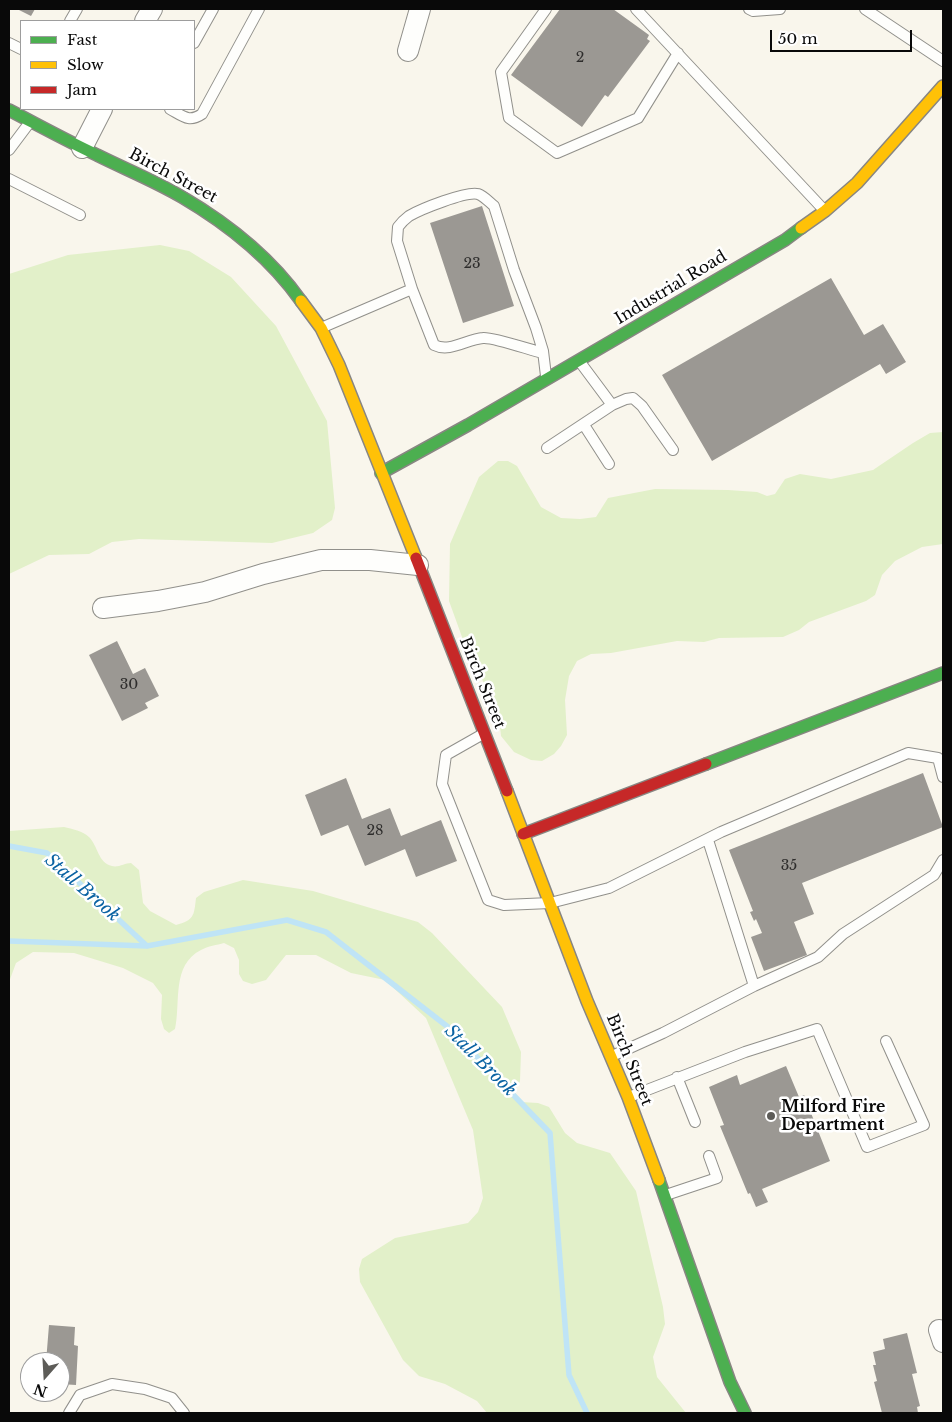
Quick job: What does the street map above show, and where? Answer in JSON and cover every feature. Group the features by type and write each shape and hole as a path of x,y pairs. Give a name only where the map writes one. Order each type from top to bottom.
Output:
{"street":[{"path":"146,20 152,9"},
{"path":"408,51 420,9"},
{"name":"Industrial Road","path":"381,474 785,240 825,211 856,183 943,86"},
{"name":"Birch Street","path":"9,110 181,196 230,228 270,262 303,302 321,328 339,364 485,733 587,1001 628,1098 665,1196 730,1382 745,1413"},
{"path":"82,148 101,110"},
{"path":"103,608 158,601 205,592 263,574 321,560 370,560 418,565"},
{"path":"523,834 943,673"}],"lane":[{"path":"71,20 77,9"},
{"path":"195,40 213,9"},
{"path":"172,110 187,118 195,119 202,114 259,9"},
{"path":"546,9 501,72 509,118 557,153 638,118 678,53"},
{"path":"636,9 825,211"},
{"path":"749,9 753,11 780,9"},
{"path":"864,9 943,61"},
{"path":"9,150 30,121"},
{"path":"9,179 80,215"},
{"path":"544,353 484,338 440,348 434,345 412,289 397,241 398,227 408,217 464,194 477,194 494,206 514,270 544,353 546,380"},
{"path":"321,328 412,289"},
{"path":"579,361 612,406"},
{"path":"547,448 612,406 626,399 633,398 642,406 673,450"},
{"path":"584,425 609,464"},
{"path":"485,733 446,755 442,784 488,900 504,905 550,903 608,888 721,832 908,753 938,758 943,777"},
{"path":"708,840 754,986"},
{"path":"611,1056 663,1033 754,986 818,957 844,934 934,874 943,860"},
{"path":"628,1098 677,1077 745,1052 817,1029 867,1147 924,1125 886,1041"},
{"path":"677,1077 695,1122"},
{"path":"665,1196 717,1178 709,1156"},
{"path":"69,1413 80,1395 112,1384 145,1389 172,1398 184,1413"}],"green space":[{"path":"160,245 189,251 231,277 276,326 327,421 335,508 332,520 313,533 272,543 139,539 112,542 89,554 49,555 9,574 9,274 68,255"},
{"path":"943,432 943,544 922,547 895,561 882,575 875,595 866,601 809,622 799,630 783,637 719,638 704,642 677,641 611,653 591,654 577,661 569,676 565,700 567,735 554,754 542,761 531,760 514,752 501,736 498,707 470,659 449,601 450,544 479,477 498,461 508,461 517,466 541,507 561,518 580,519 596,517 608,498 655,489 728,490 757,492 767,496 775,494 785,479 800,474 831,479 873,470 930,433"},
{"path":"64,827 87,835 101,858 107,864 117,866 131,863 139,870 143,903 150,911 176,925 190,919 195,909 196,898 204,892 243,880 313,891 418,922 432,933 502,1007 521,1052 520,1081 514,1094 514,1099 549,1107 565,1133 577,1143 610,1153 636,1191 663,1307 665,1324 653,1357 657,1377 686,1413 487,1413 477,1401 445,1384 419,1376 403,1360 360,1282 359,1269 362,1259 395,1238 468,1223 478,1212 483,1198 473,1130 426,1018 385,980 351,973 316,955 286,955 266,980 252,984 243,981 239,974 239,960 234,948 224,943 201,950 185,965 179,985 175,1029 169,1033 164,1029 161,1019 162,995 153,983 123,968 74,953 33,952 16,963 9,982 9,831"}],"building":[{"path":"17,9 35,9 31,16"},
{"path":"560,9 613,9 649,35 647,39 650,41 608,97 605,95 582,127 511,75"},
{"path":"482,206 514,306 463,323 430,223"},
{"path":"831,278 864,335 883,324 906,362 886,374 880,364 712,461 662,375"},
{"path":"117,641 133,674 145,668 159,696 145,703 148,708 122,721 89,655"},
{"path":"923,773 943,827 802,883 814,914 794,922 807,955 764,971 751,937 762,933 756,919 754,921 750,912 753,911 729,850"},
{"path":"346,778 362,819 390,808 401,836 441,820 457,861 416,877 405,849 365,866 348,825 321,836 305,795"},
{"path":"786,1066 799,1097 804,1095 806,1099 815,1101 811,1113 830,1161 762,1189 768,1202 756,1207 750,1193 748,1194 720,1126 724,1125 709,1087 737,1075 740,1085"},
{"path":"49,1325 75,1327 74,1345 78,1346 76,1385 70,1385 70,1352 47,1352"},
{"path":"907,1333 917,1373 912,1374 920,1406 917,1407 918,1413 882,1413 874,1382 877,1381 873,1365 876,1365 873,1352 885,1349 883,1339"}],"waterway":[{"name":"Stall Brook","path":"9,846 47,853 147,946"},
{"name":"Stall Brook","path":"9,941 147,946 287,920 326,932 448,1027 550,1133 569,1375 587,1413"}],"traffic: fast":[{"path":"9,110 161,186 216,218 262,256 301,301"},
{"path":"381,473 468,425 785,240 801,228"},
{"path":"706,764 943,673"},
{"path":"659,1180 730,1382 745,1413"}],"traffic: slow":[{"path":"801,228 825,211 857,183 943,86"},
{"path":"301,301 321,328 339,365 416,558"},
{"path":"507,791 587,1001 628,1097 659,1180"}],"traffic: jam":[{"path":"416,558 507,791"},
{"path":"523,834 706,764"}],"place":[{"name":"Milford Fire Department","path":"771,1116"}]}
